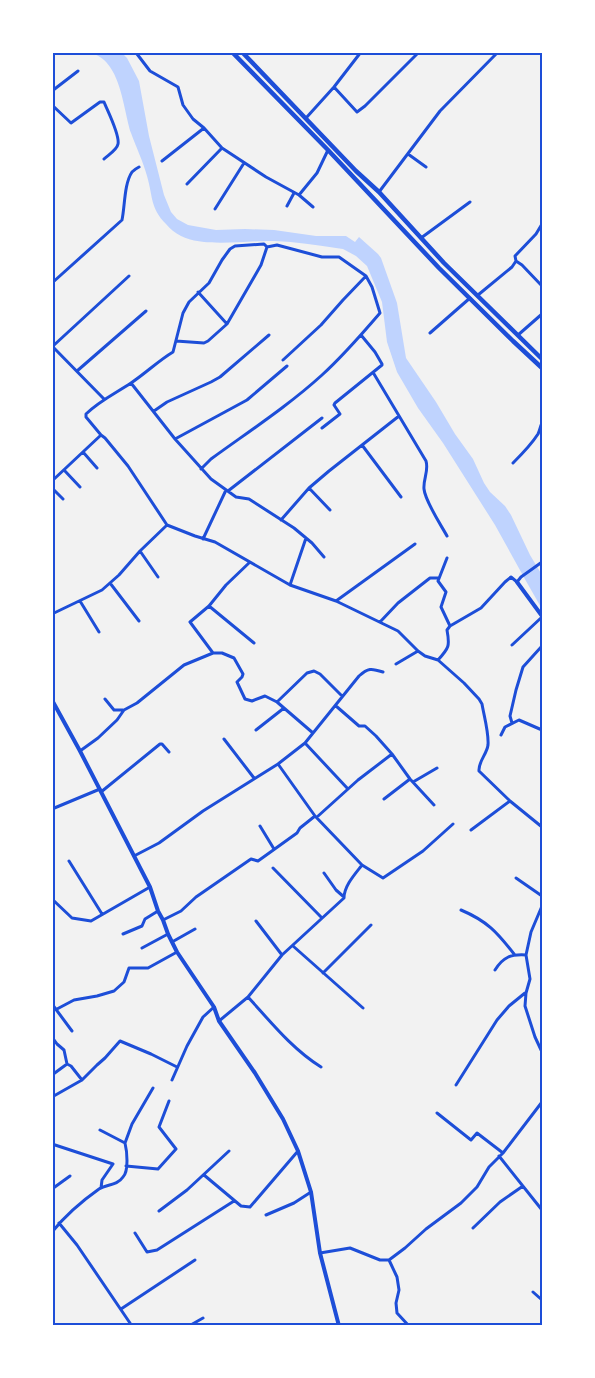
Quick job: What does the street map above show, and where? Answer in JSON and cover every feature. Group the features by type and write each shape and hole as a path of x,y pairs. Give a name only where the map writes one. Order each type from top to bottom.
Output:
{"main road":[{"path":"232,52 427,255 542,368"},
{"path":"242,52 379,192 420,238 542,358"}],"street":[{"path":"306,118 334,87 361,52"},
{"path":"334,87 357,112 419,52"},
{"path":"379,192 440,111 498,52"},
{"path":"136,54 150,71 178,87 183,105 193,119 222,148 266,178 299,195 313,207"},
{"path":"52,91 78,71"},
{"path":"52,105 71,123 100,102 104,102 118,142 116,147 104,159"},
{"path":"162,161 204,128"},
{"path":"187,184 222,148"},
{"path":"299,195 317,173 328,150"},
{"path":"408,154 426,167"},
{"path":"215,209 244,163"},
{"path":"52,283 122,220 128,183 132,172 139,167"},
{"path":"286,206 294,193"},
{"path":"420,238 470,202"},
{"path":"542,224 536,234 514,256 516,261 542,286"},
{"path":"201,469 211,459 300,394 340,358 380,313 372,287 366,276 338,257 322,257 277,246 267,247 264,244 235,246 230,249 208,283 189,302 183,313 173,352 131,383 104,399 86,414 86,418 128,466 167,525 216,542 290,585 336,601 398,631 418,651 425,656 438,660 464,683 482,704 488,743 486,753 478,769 480,773 542,827"},
{"path":"176,341 204,344 227,324 261,265 267,247"},
{"path":"478,296 512,267 516,261"},
{"path":"104,399 53,346 129,276"},
{"path":"283,360 321,325 366,276"},
{"path":"198,292 227,324"},
{"path":"430,333 471,298"},
{"path":"77,371 146,311"},
{"path":"518,336 542,314"},
{"path":"154,410 220,377 269,335"},
{"path":"322,428 340,414 334,405 335,403 382,365 375,352 361,335"},
{"path":"175,439 248,400 287,366"},
{"path":"374,374 426,461 428,466 424,488 428,502 448,536"},
{"path":"131,383 175,439 211,480 236,497 249,499 281,520 306,538 324,557"},
{"path":"281,520 309,488 329,470 400,416"},
{"path":"203,539 227,490 322,418"},
{"path":"513,463 533,442 542,423"},
{"path":"52,481 101,435"},
{"path":"362,445 401,498"},
{"path":"83,452 97,468"},
{"path":"64,470 80,487"},
{"path":"52,488 63,500"},
{"path":"309,488 330,510"},
{"path":"52,614 102,590 167,525"},
{"path":"290,585 306,538"},
{"path":"336,601 415,544"},
{"path":"140,550 158,577"},
{"path":"447,558 438,581 446,592 441,607 450,626"},
{"path":"213,653 190,622 209,606 226,585 250,562"},
{"path":"517,582 521,577 541,564"},
{"path":"438,660 447,649 449,642 447,630 450,626 481,608 511,577 517,582 542,617 512,645"},
{"path":"380,622 398,603 430,578 439,578"},
{"path":"110,583 138,621"},
{"path":"80,601 99,632"},
{"path":"209,606 254,643"},
{"path":"512,723 510,716 523,667 542,646"},
{"path":"396,664 418,651"},
{"path":"80,751 98,738 117,720 124,710 136,703 184,665 213,653 222,653 234,658 243,674 237,682 245,699 252,701 265,696 277,702 313,733"},
{"path":"134,856 159,842 203,811 278,764 305,743 359,676 368,669 376,669 383,672"},
{"path":"277,702 307,673 314,670 342,696"},
{"path":"105,699 114,710 124,710"},
{"path":"52,700 150,888 158,911 164,920 168,934 177,952 214,1008 219,1021 255,1073 283,1119 298,1151 311,1192 320,1253 339,1326"},
{"path":"336,706 359,726 365,726 376,736 411,780 434,804"},
{"path":"256,730 284,708"},
{"path":"501,735 505,727 519,720 542,730"},
{"path":"224,739 254,778"},
{"path":"305,743 348,789"},
{"path":"52,809 101,791 160,744 169,752"},
{"path":"164,920 181,911 196,897 252,859 258,861 297,833 300,828 392,754"},
{"path":"278,764 316,817 362,865 383,878 423,852 453,824"},
{"path":"384,799 411,780 438,768"},
{"path":"471,830 510,801"},
{"path":"260,826 274,849"},
{"path":"69,861 102,914"},
{"path":"219,1021 248,997 282,955 344,898 348,885 362,865"},
{"path":"274,868 322,918"},
{"path":"324,874 344,898"},
{"path":"516,878 542,896"},
{"path":"52,899 72,918 91,921 150,888"},
{"path":"542,906 531,932 526,955 530,979 525,1006 542,1052"},
{"path":"461,910 485,922 501,937 514,954"},
{"path":"123,934 142,926 145,919 158,911"},
{"path":"256,921 282,955"},
{"path":"323,973 370,925"},
{"path":"172,942 195,929"},
{"path":"142,948 168,934"},
{"path":"293,946 363,1008"},
{"path":"57,1009 74,1000 114,991 124,982 129,968 148,968 177,952"},
{"path":"495,970 498,965 514,954 526,955"},
{"path":"456,1085 497,1020 509,1006 526,993"},
{"path":"248,997 294,1046 321,1067"},
{"path":"52,1004 72,1031"},
{"path":"172,1080 187,1046 203,1017 214,1008"},
{"path":"52,1037 64,1050 67,1064 71,1066 82,1080"},
{"path":"52,1096 82,1080 120,1041 152,1054 178,1068"},
{"path":"52,1075 67,1064"},
{"path":"52,1232 72,1211 101,1188 118,1182 124,1176 127,1168 127,1149 125,1143 132,1124 152,1088"},
{"path":"126,1166 158,1169 176,1149 159,1127 169,1101"},
{"path":"320,1253 350,1248 380,1260 389,1260 461,1203 477,1187 488,1167 503,1153 542,1102"},
{"path":"437,1113 471,1140 478,1134 503,1153"},
{"path":"100,1130 125,1143"},
{"path":"52,1144 113,1164 102,1180 101,1188"},
{"path":"158,1210 187,1190 229,1151"},
{"path":"204,1175 241,1206 250,1207 298,1151"},
{"path":"499,1156 542,1210"},
{"path":"52,1189 70,1176"},
{"path":"473,1228 500,1202 523,1186"},
{"path":"266,1215 294,1203 311,1192"},
{"path":"135,1233 147,1252 157,1250 234,1201"},
{"path":"59,1223 77,1245 132,1326"},
{"path":"121,1309 195,1260"},
{"path":"389,1260 397,1277 399,1290 396,1303 397,1313 409,1326"},
{"path":"533,1292 542,1300"},
{"path":"189,1326 203,1318"}],"water":[{"path":"90,53 122,53 127,58 139,81 149,136 164,195 171,212 177,219 188,225 216,230 274,230 316,236 346,236 355,242 359,237 378,254 397,303 406,358 473,459 490,492 505,506 511,515 542,575 542,609 495,525 443,443 418,408 397,372 387,342 382,302 367,266 356,256 343,249 275,241 202,242 181,236 169,228 157,213 153,202 145,170 131,133 119,86 108,65 100,57"}]}
